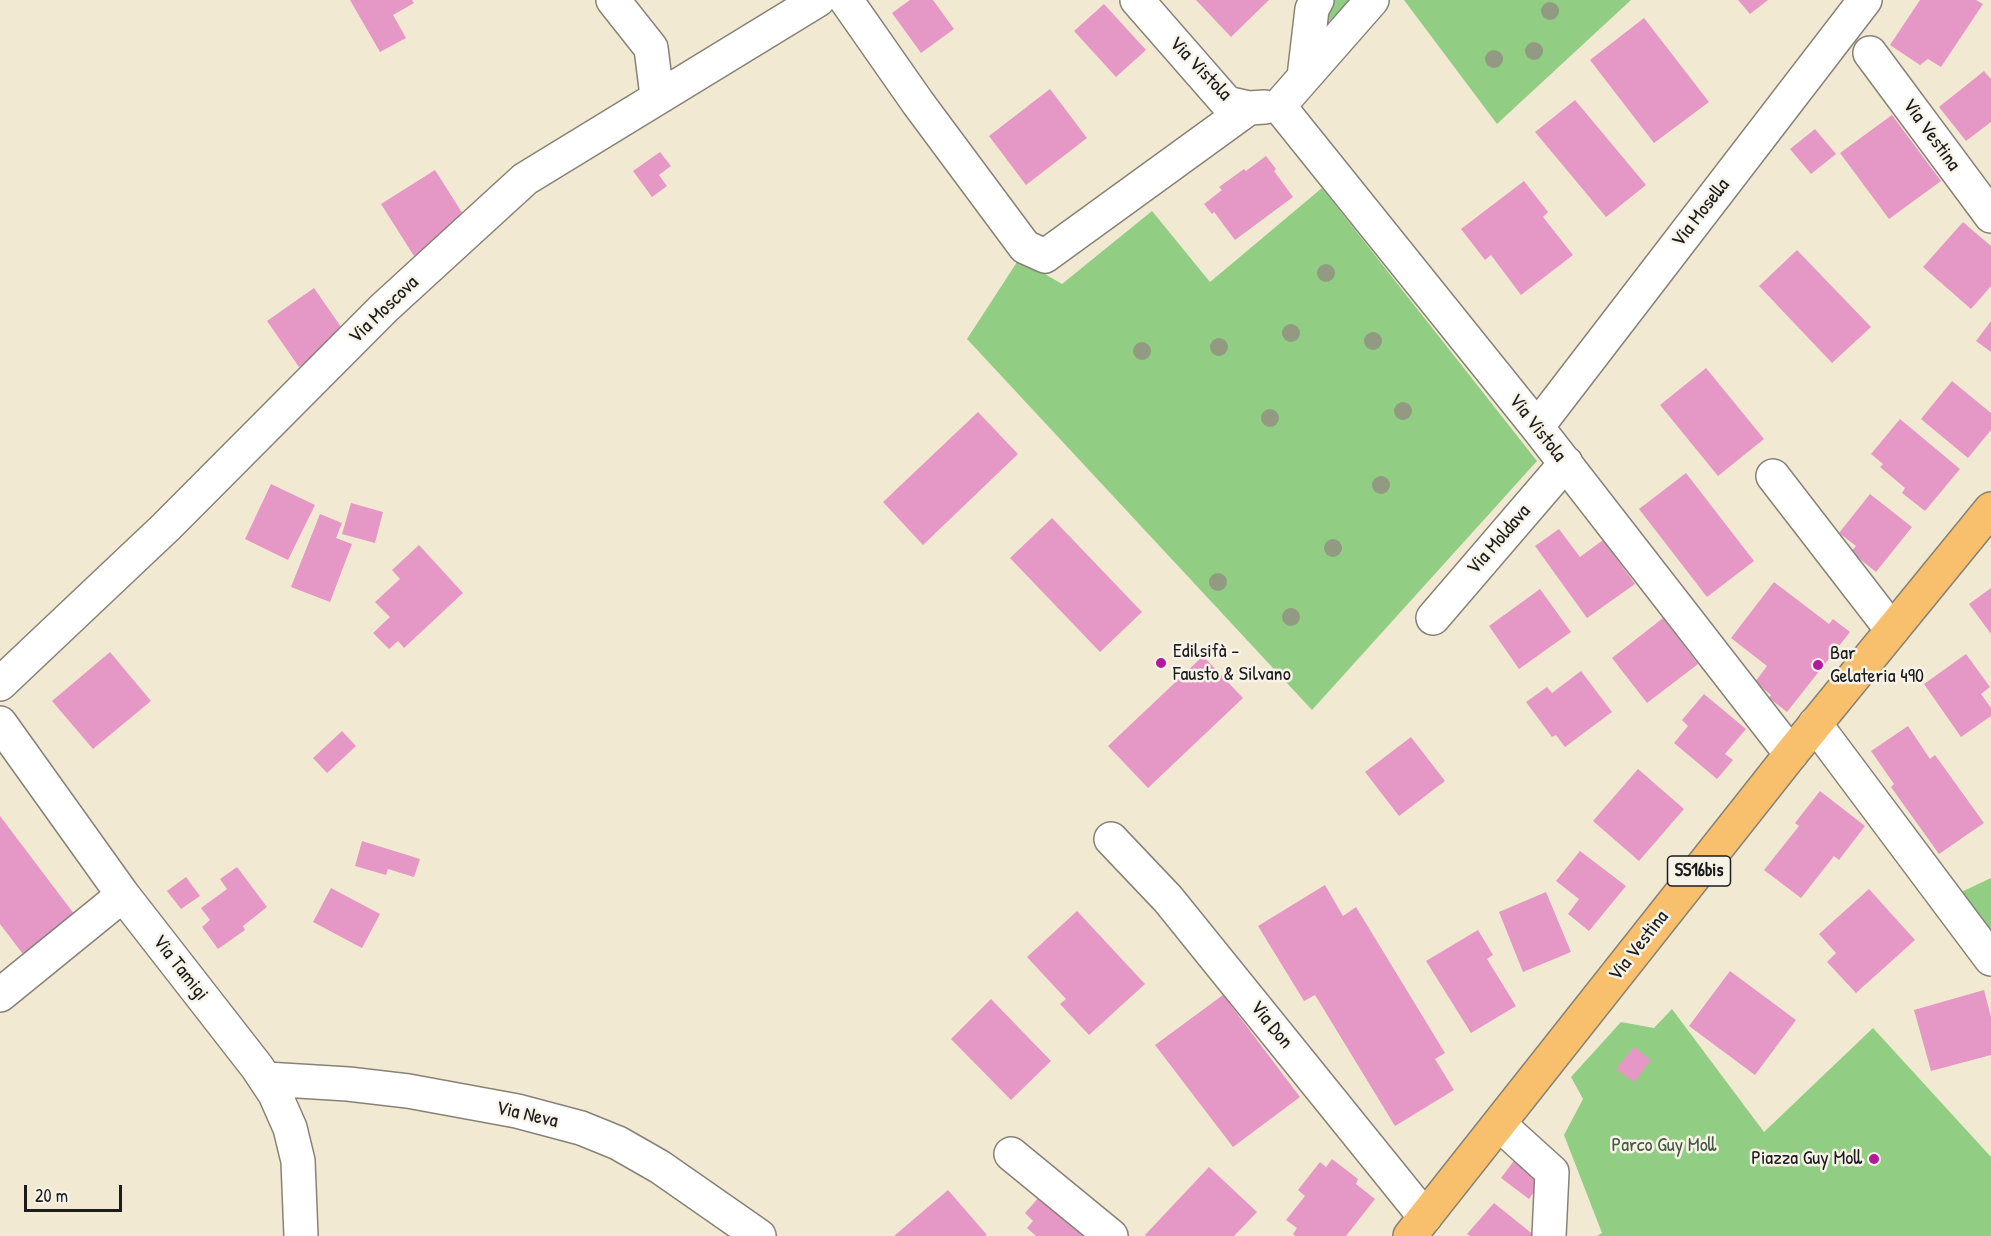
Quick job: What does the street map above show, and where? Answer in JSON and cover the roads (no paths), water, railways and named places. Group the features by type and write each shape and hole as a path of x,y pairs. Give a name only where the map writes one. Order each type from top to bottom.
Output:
{"main road":[{"name":"Via Vestina","path":"1418,1226 1791,754 1991,509"}],"street":[{"path":"613,0 651,48 657,96"},
{"name":"Via Moscova","path":"0,684 166,527 384,308 525,179 657,96 818,0"},
{"path":"846,0 918,103 1025,247 1045,256 1264,107 1304,76 1372,0"},
{"name":"Via Vistola","path":"1137,0 1227,103 1264,107 1537,427 1791,754"},
{"path":"1304,76 1312,9 1317,0"},
{"name":"Via Mosella","path":"1537,427 1865,0"},
{"name":"Via Vestina","path":"1870,53 1991,216"},
{"name":"Via Moldava","path":"1433,618 1566,463"},
{"path":"1773,476 1892,630"},
{"path":"1815,724 1991,958"},
{"name":"Via Tamigi","path":"1,728 123,895 266,1080 283,1108 294,1144 300,1179 302,1236"},
{"name":"Via Don","path":"1111,839 1168,899 1418,1226"},
{"path":"4,983 123,895"},
{"name":"Via Neva","path":"266,1080 348,1084 408,1091 518,1111 581,1128 618,1143 660,1167 759,1236"},
{"path":"1499,1124 1552,1172 1549,1236"},
{"path":"1011,1154 1111,1236"}],"place":[{"name":"Edilsifà - Fausto & Silvano","path":"1161,663"},
{"name":"Bar Gelateria 490","path":"1818,665"},
{"name":"Piazza Guy Moll","path":"1874,1159"}],"park label":[{"name":"Parco Guy Moll","path":"1664,1146"}]}
